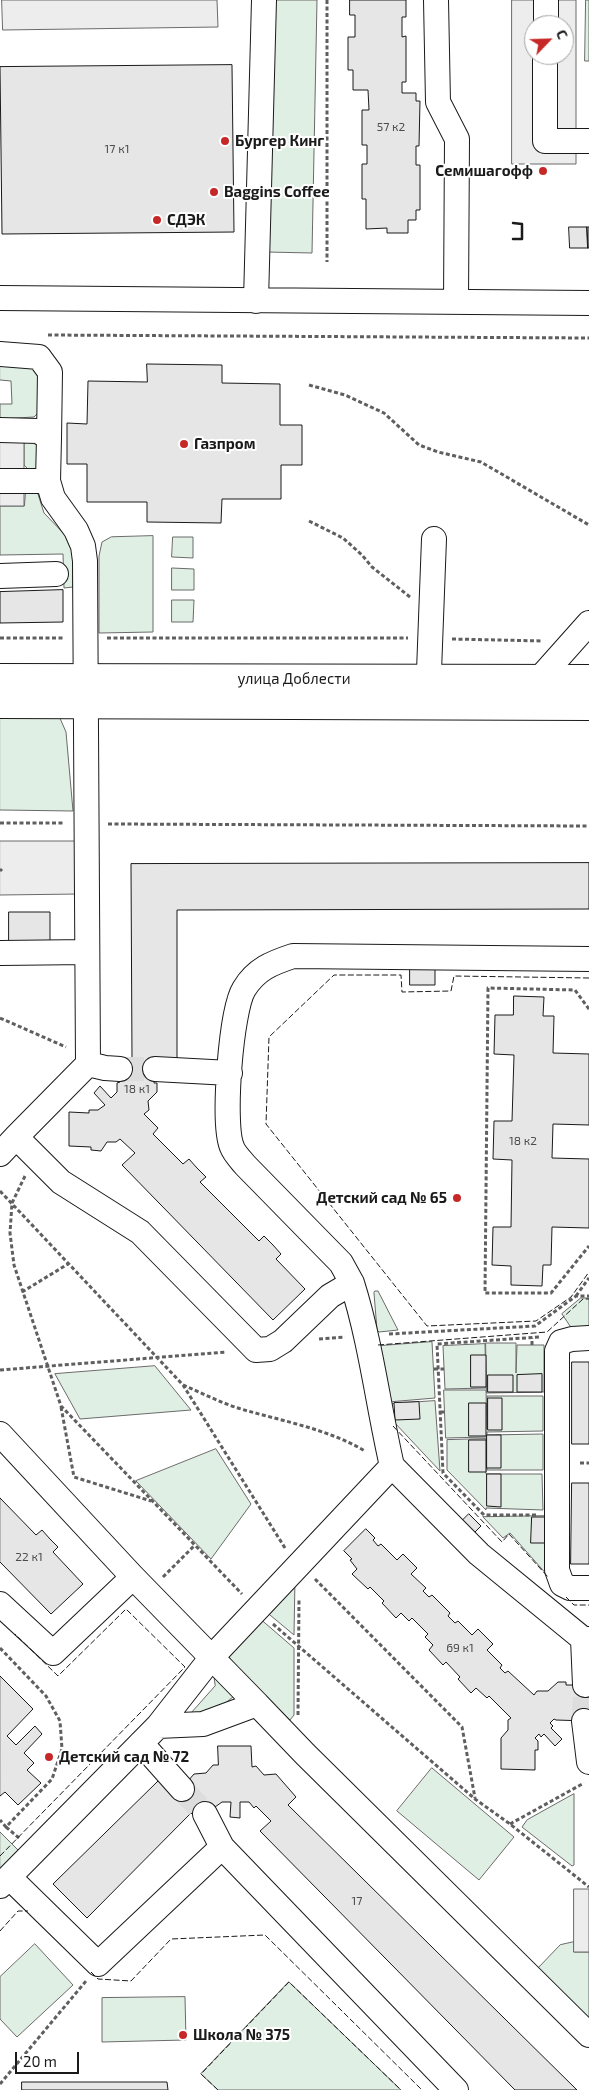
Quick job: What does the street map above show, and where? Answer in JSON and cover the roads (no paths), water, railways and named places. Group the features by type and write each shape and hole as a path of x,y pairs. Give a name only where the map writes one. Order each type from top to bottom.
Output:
{"main road":[{"name":"улица Доблести","path":"0,678 85,692"},
{"name":"улица Доблести","path":"428,691 540,678 589,679"},
{"name":"улица Доблести","path":"0,704 85,692 428,691 589,706"}],"street":[{"path":"256,301 264,0"},
{"path":"436,0 438,102 458,139 456,302"},
{"path":"546,0 546,15"},
{"path":"545,65 545,141 589,141"},
{"path":"0,298 589,303"},
{"path":"0,354 39,356 50,372 48,481 53,498 76,530 83,546 88,952 88,1061 0,1154"},
{"path":"0,430 38,431 49,438"},
{"path":"0,481 48,481"},
{"path":"428,691 434,539"},
{"path":"0,576 56,574"},
{"path":"540,678 589,623"},
{"path":"0,953 88,952"},
{"path":"585,1686 586,1639 480,1554 392,1466 367,1336 352,1283 341,1263 245,1165 232,1148 228,1128 234,1022 244,989 265,966 293,956 589,960"},
{"path":"88,1061 105,1068 120,1068"},
{"path":"155,1069 230,1073"},
{"path":"16,1137 61,1182 140,1232 256,1350 270,1349 283,1341 330,1296 352,1283"},
{"path":"589,1338 572,1338 561,1342 557,1351 557,1570 562,1584 570,1588 589,1588"},
{"path":"0,1434 133,1577 312,1761 589,2035"},
{"path":"222,1847 98,1964 4,1882 158,1726 212,1657 392,1466"},
{"path":"0,1604 53,1653 133,1577"},
{"path":"158,1726 203,1724 257,1704"},
{"path":"584,1721 589,1762"},
{"path":"141,1743 182,1789"},
{"path":"205,1814 222,1847 456,2090"}],"tunnel":[{"path":"120,1069 155,1069"},
{"path":"584,1721 585,1685"},
{"path":"182,1789 205,1814"}],"place":[{"name":"Бургер Кинг","path":"225,141"},
{"name":"Семишагофф","path":"543,171"},
{"name":"Baggins Coffee","path":"214,192"},
{"name":"СДЭК","path":"157,220"},
{"name":"Газпром","path":"184,444"},
{"name":"Детский сад № 65","path":"457,1198"},
{"name":"Детский сад № 72","path":"49,1757"},
{"name":"Школа № 375","path":"183,2035"}]}
